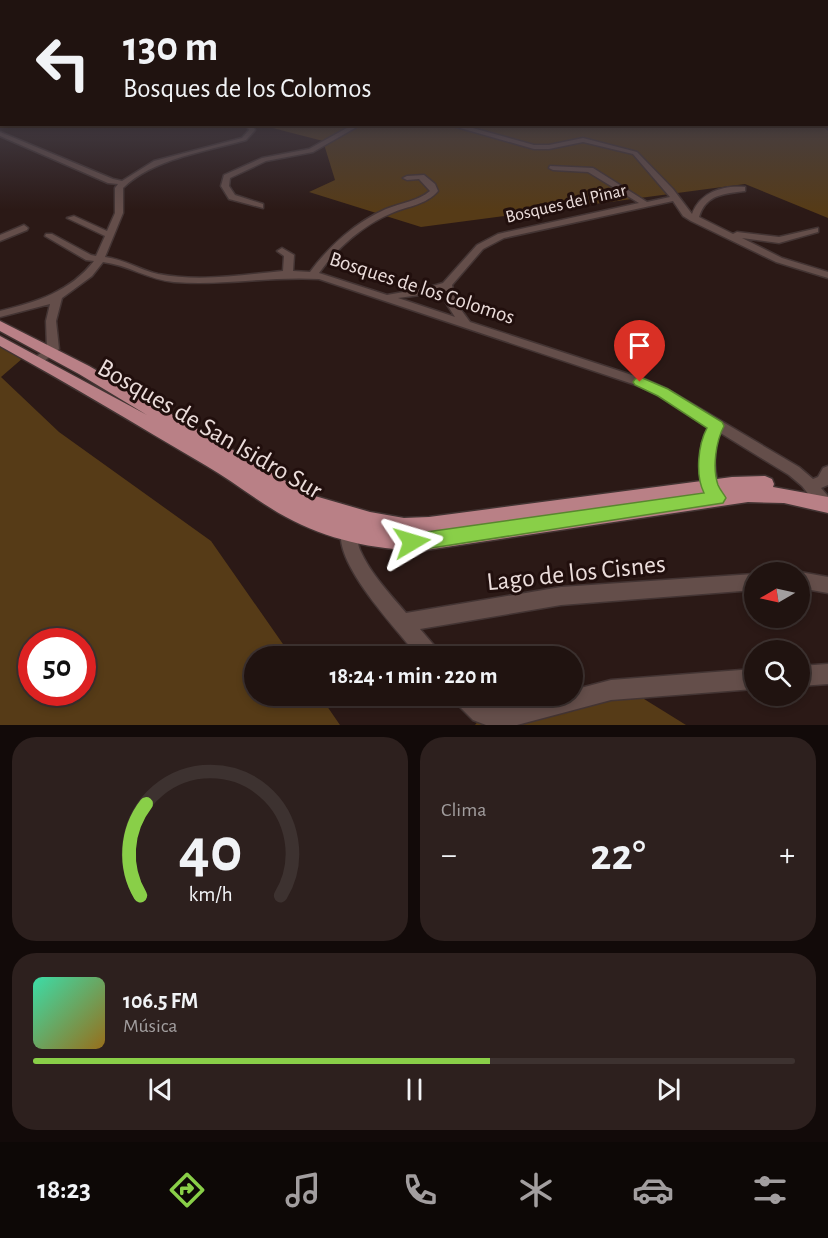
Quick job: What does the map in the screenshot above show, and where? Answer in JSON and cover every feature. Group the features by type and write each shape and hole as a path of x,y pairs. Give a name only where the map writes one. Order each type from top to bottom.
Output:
{"main road":[{"name":"Bosques de San Isidro Sur","path":"0,325 44,356 298,514 352,525 402,542 426,541 714,493 821,497"},
{"name":"Bosques de San Isidro Sur","path":"0,340 44,356"}],"street":[{"path":"21,143 111,181 123,183"},
{"path":"0,314 34,306 57,297 81,282 99,261 119,213 118,195 123,183 139,171 231,143"},
{"path":"260,206 232,197 225,186 227,177 264,159 315,150 328,143"},
{"path":"518,143 546,147 568,143"},
{"path":"594,143 635,153 675,198 684,212 694,219 779,260 825,272"},
{"path":"553,168 590,170 644,203"},
{"path":"313,275 324,261 365,223 428,196 434,191 432,186 421,177 407,178"},
{"path":"694,219 697,209 706,196 720,191 742,189"},
{"name":"Bosques del Pinar","path":"447,285 480,247 501,236 675,198"},
{"path":"71,218 109,235"},
{"path":"0,238 24,228"},
{"path":"730,237 779,240 815,230"},
{"name":"Bosques de los Colomos","path":"49,236 99,261 115,261 153,276 186,280 234,280 288,274 313,275 466,323 640,382 663,393 794,471 821,497"},
{"path":"282,251 289,255 288,274"},
{"path":"386,297 428,291 447,285 451,303 466,323"},
{"path":"44,356 54,342 51,328 52,313 57,297"},
{"path":"714,493 707,472 710,437 716,426"},
{"path":"821,497 823,481 828,472"},
{"path":"352,525 349,540 352,552 382,598 422,646"},
{"path":"810,582 828,585"},
{"name":"Lago de los Cisnes","path":"403,623 561,596 744,583"},
{"path":"810,675 828,674"},
{"path":"583,697 610,690 744,680"},
{"path":"473,706 480,713 501,718 548,706"}],"shaded area":[{"path":"324,143 828,143 828,218 745,184 421,227 309,192 335,180"},
{"path":"0,346 23,358 1,377 59,432 211,541 284,646 244,646 244,706 327,706 340,725 0,725"},
{"path":"636,694 686,725 475,725 487,710 524,706 583,706 583,700"}],"route":[{"path":"412,542 717,498 710,488 707,472 710,437 716,426 663,393 640,382"}]}
